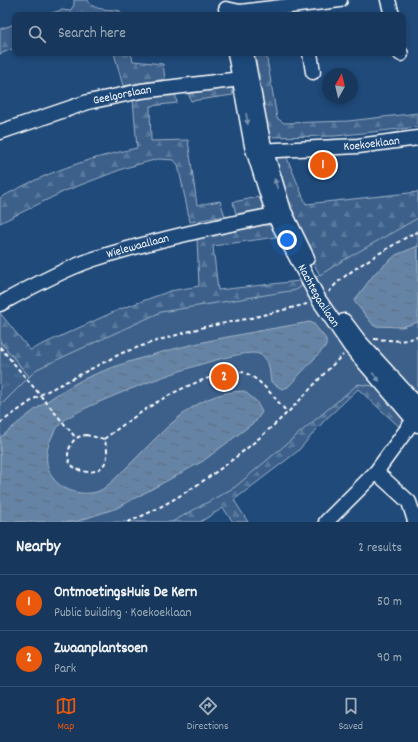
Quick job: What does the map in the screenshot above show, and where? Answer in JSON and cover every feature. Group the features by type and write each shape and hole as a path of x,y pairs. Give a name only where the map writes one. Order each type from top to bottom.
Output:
{"street":[{"path":"232,9 304,10 340,0"},
{"path":"388,0 391,12"},
{"name":"Nachtegaallaan","path":"236,56 245,78 259,151 279,213 322,298 355,344 416,420"},
{"name":"Nachtegaallaan","path":"245,78 246,56"},
{"path":"310,56 313,72"},
{"name":"Geelgorslaan","path":"0,132 88,102 141,91 245,78"},
{"name":"Koekoeklaan","path":"259,151 358,146 418,138"},
{"name":"Wielewaallaan","path":"0,304 22,291 92,260 190,232 279,213"},
{"name":"Nachtegaallaan","path":"355,344 418,406"},
{"path":"326,522 376,472 416,420"},
{"path":"376,472 409,502 415,521"}],"path":[{"path":"0,424 40,395 122,353 204,327 289,309 322,298 334,286 355,270 410,235 418,232"},
{"path":"128,522 152,512 226,465 288,412 321,375 355,344 372,339 401,341 418,337"},
{"path":"0,347 76,438"},
{"path":"104,439 108,452 106,460 100,469 90,473 81,472 70,463 69,448 76,438 86,435 104,439 165,396 194,382 227,372 241,372 254,378 288,412"}],"green space":[{"path":"74,0 88,0 90,4 97,8 116,10 120,12 55,12 62,10 70,11 74,5"},
{"path":"12,25 12,49 0,54 0,29"},
{"path":"115,56 132,56 133,61 163,64 165,79 123,86"},
{"path":"251,56 267,56 277,118 284,123 348,121 418,113 418,127 335,136 268,137"},
{"path":"232,85 233,95 191,101 187,90"},
{"path":"175,92 177,103 150,106 151,141 188,140 197,205 220,201 225,216 190,222 178,165 174,160 158,159 125,168 65,191 0,223 0,198 67,167 137,148 133,99"},
{"path":"285,153 306,204 418,192 418,229 326,287 298,234 272,156"},
{"path":"259,197 264,209 236,214 233,202"},
{"path":"418,218 418,392 358,384 235,487 172,522 0,522 0,406 37,369 161,312 296,290 342,261"},
{"path":"270,224 276,237 213,246 218,290 299,281 309,298 32,380 0,341 0,313 30,350 118,310 170,291 199,286 197,238"},
{"path":"0,341 32,380 0,422"},
{"path":"350,352 407,424 403,430 358,389 324,421 298,451 234,500 248,522 233,522 223,508 200,522 137,522"}],"water":[{"path":"418,246 418,322 402,327 374,326 354,301 375,273 396,255"},
{"path":"310,322 314,324 326,339 326,346 288,387 282,389 271,382 268,362 259,354 246,354 223,358 194,366 131,389 79,411 60,424 51,438 47,455 49,471 57,483 74,492 93,493 106,487 177,418 208,399 225,393 244,391 256,401 262,412 256,421 203,461 117,508 75,522 0,522 0,438 32,412 69,387 93,375 119,365 172,349"}],"place":[{"name":"OntmoetingsHuis De Kern","path":"323,165"},
{"name":"Zwaanplantsoen","path":"224,377"}]}
